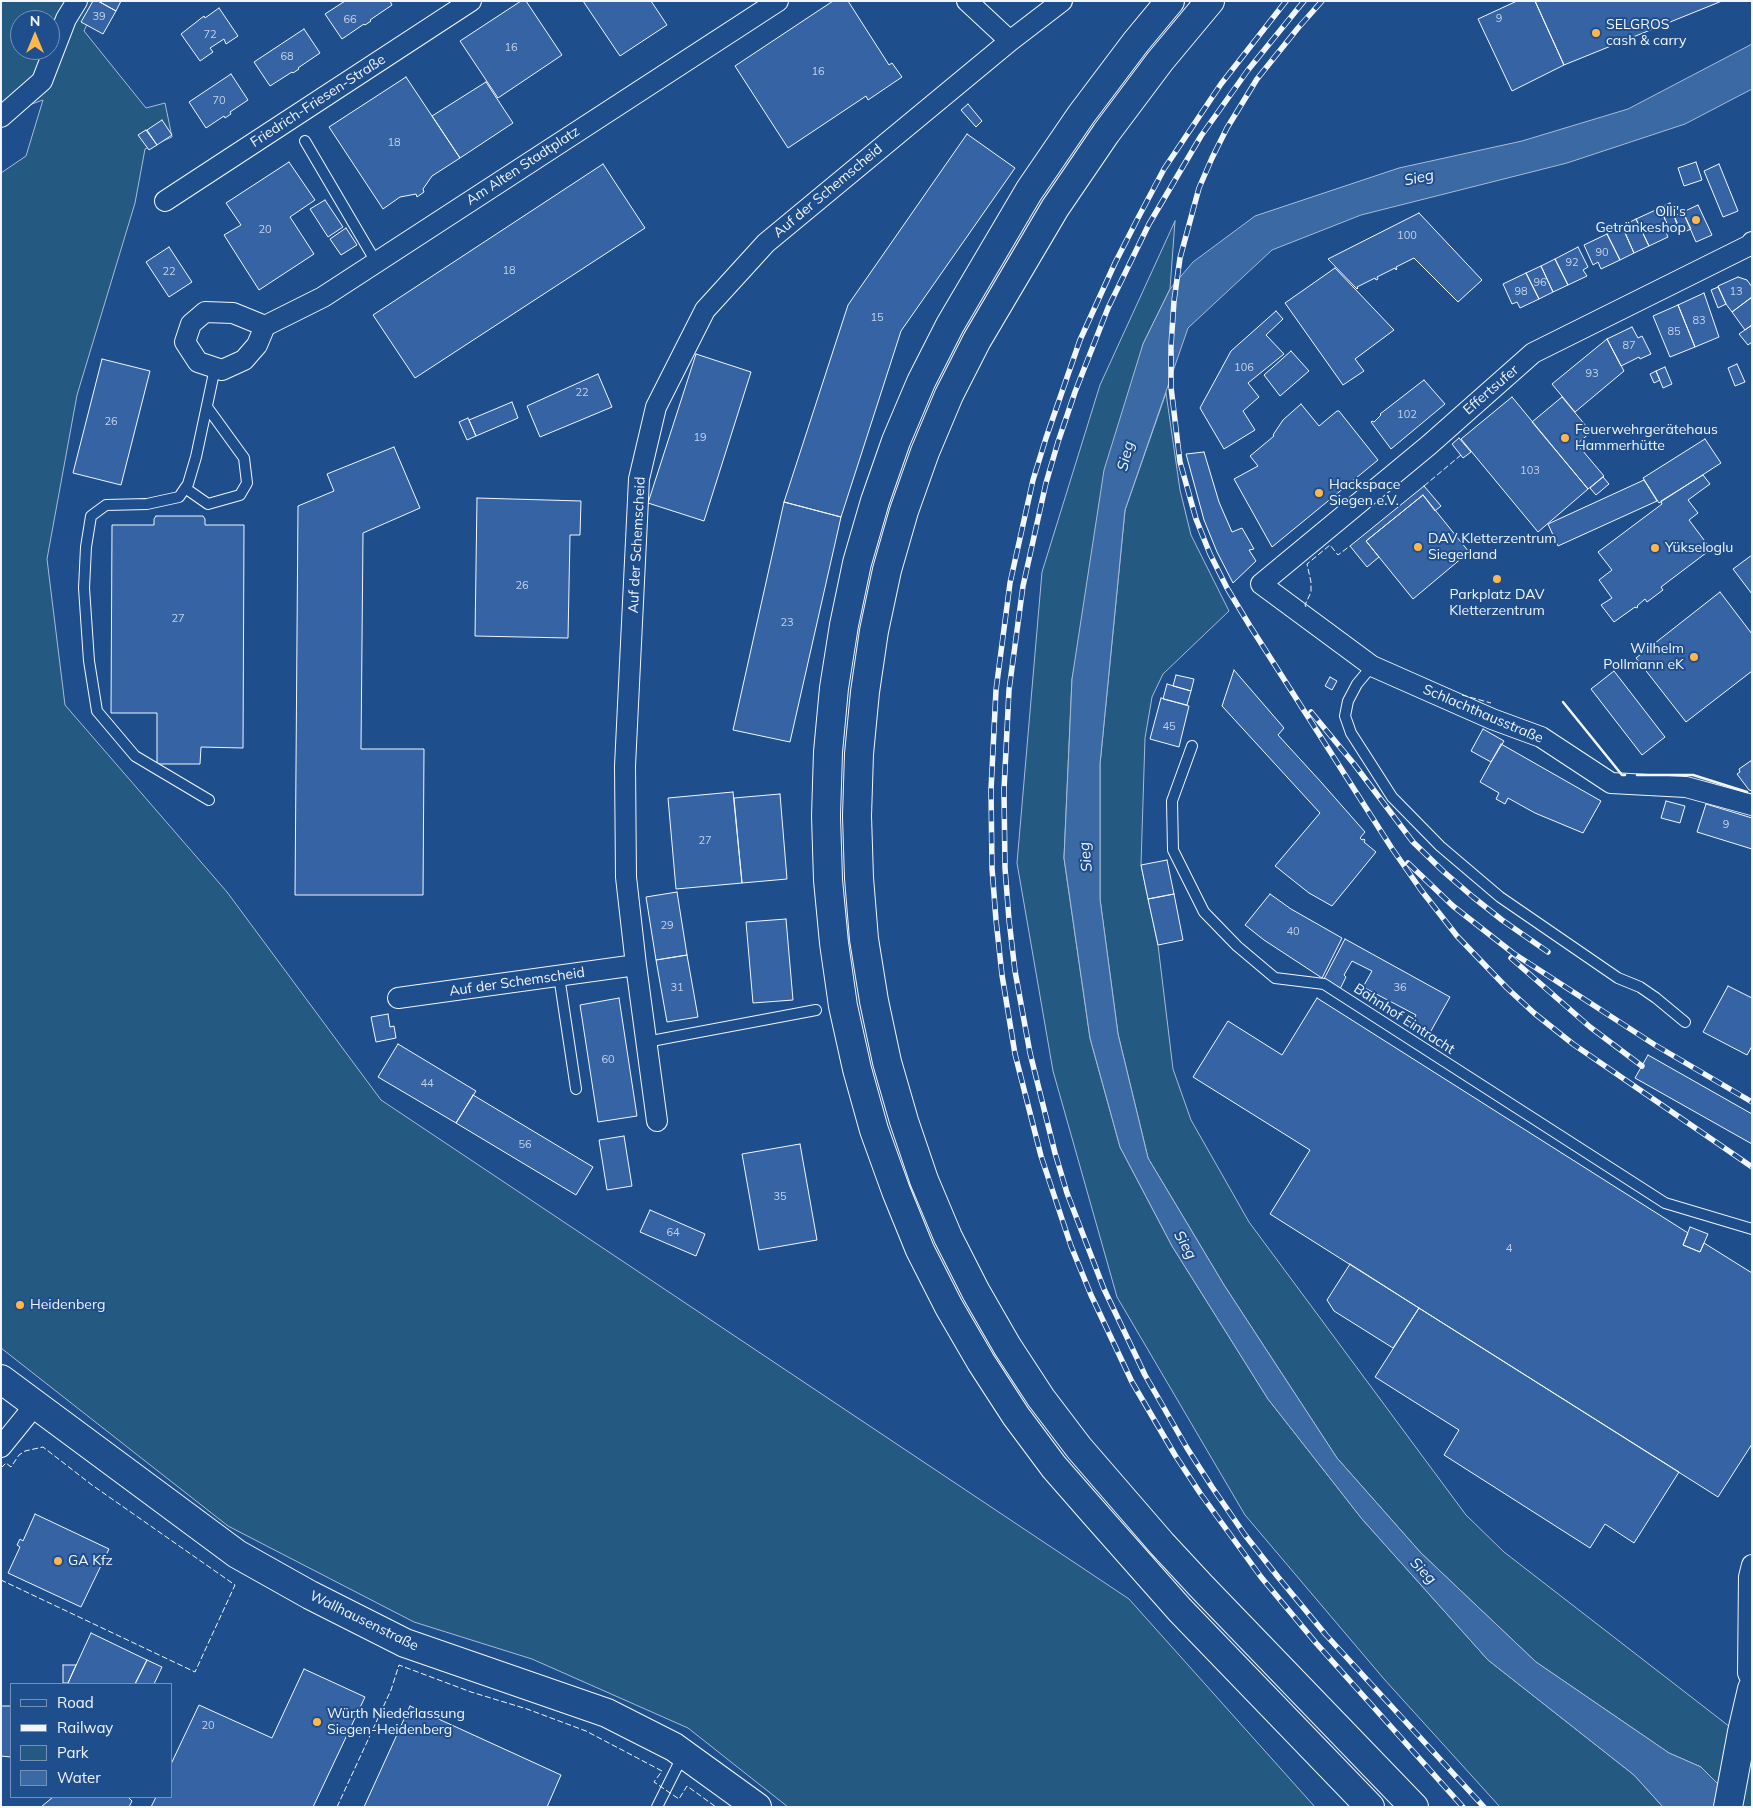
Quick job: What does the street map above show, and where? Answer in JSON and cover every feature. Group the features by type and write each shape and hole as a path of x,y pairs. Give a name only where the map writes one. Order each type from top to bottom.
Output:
{"main road":[{"path":"1170,1 1136,42 1081,115 1029,191 950,325 921,382 896,441 875,501 858,562 844,625 834,688 828,752 826,816 828,880 834,943 843,1006 857,1069 896,1190 920,1250 949,1307 981,1362 1011,1408 1054,1467 1180,1610 1370,1807"},
{"path":"1210,1 1160,61 1111,126 1055,208 977,340 949,395 925,452 904,511 887,570 864,692 857,816 859,878 864,939 874,1001 889,1070 924,1180 948,1237 976,1292 1007,1346 1041,1398 1079,1448 1201,1586 1414,1807"},
{"name":"Wallhausenstraße","path":"1,1379 237,1554 310,1595 405,1643 607,1712 684,1754 757,1807"},
{"path":"1728,1807 1752,1689"}],"street":[{"path":"1,117 42,80 66,19 77,1"},
{"name":"Friedrich-Friesen-Straße","path":"165,201 471,1"},
{"path":"967,1 1010,41"},
{"name":"Auf der Schemscheid","path":"657,1121 626,877 625,766 639,479 656,407 705,310 766,243 1010,41 1062,1"},
{"name":"Am Alten Stadtplatz","path":"265,326 323,297 766,4"},
{"name":"Effertsufer","path":"1260,584 1429,446 1533,353 1751,245"},
{"path":"204,312 233,312 265,326 257,345 244,360 222,370 198,362 185,342 191,324 204,312"},
{"name":"Schlachthausstraße","path":"1260,584 1372,666 1541,737 1611,783 1686,787 1752,805"},
{"name":"Auf der Schemscheid","path":"398,998 636,965"},
{"path":"1,1447 35,1404"},
{"path":"1752,1565 1749,1577 1748,1673 1752,1682"}],"lane":[{"path":"305,141 376,262"},
{"path":"209,800 136,756 97,711 88,660 84,588 86,547 91,516 106,505 147,504 179,497 188,484 196,457 215,368"},
{"path":"185,488 208,504 240,495 247,483 244,458 207,407"},
{"path":"1372,666 1348,700 1345,716 1351,733 1392,797 1440,846 1500,896 1618,978 1640,987 1685,1022"},
{"name":"Bahnhof Eintracht","path":"1192,746 1172,801 1173,850 1204,912 1237,946 1275,978 1324,984 1665,1204 1752,1229"},
{"path":"559,976 576,1088"},
{"path":"646,1042 816,1010"},
{"path":"657,1807 684,1754"}],"green space":[{"path":"1,1 98,1 84,31 146,108 165,103 172,137 145,149 135,203 77,395 47,559 65,705 227,892 381,1100 1129,1599 1315,1807 788,1807 688,1728 532,1659 414,1622 228,1526 1,1348 1,173 26,156 43,100 1,115"},
{"path":"1175,221 1170,289 1143,344 1072,679 1064,858 1090,1038 1120,1147 1172,1246 1268,1399 1362,1519 1488,1660 1634,1775 1663,1807 1500,1807 1384,1679 1245,1515 1117,1297 1053,1071 1017,863 1042,572 1100,385"},
{"path":"1166,393 1180,490 1191,535 1229,611 1163,674 1152,697 1145,738 1141,865 1158,945 1173,1069 1191,1120 1249,1222 1466,1515 1504,1552 1752,1744 1752,1807 1741,1807 1701,1767 1669,1753 1536,1662 1421,1553 1337,1458 1224,1285 1148,1158 1118,1034 1100,899 1100,764 1125,510"}],"water":[{"name":"Sieg","path":"1752,44 1752,89 1685,124 1567,163 1361,215 1272,250 1188,328 1125,510 1100,764 1100,899 1118,1034 1148,1158 1224,1285 1337,1458 1421,1553 1536,1662 1669,1753 1701,1767 1741,1807 1663,1807 1634,1775 1488,1660 1362,1519 1268,1399 1172,1246 1120,1147 1090,1038 1064,858 1072,679 1104,470 1143,344 1170,289 1193,262 1255,216 1399,168 1522,141 1628,109"}],"building":[{"path":"93,1 98,1 116,11 103,34 81,22"},
{"path":"98,1 121,1 116,11"},
{"path":"345,1 390,1 392,5 342,39 325,14"},
{"path":"521,1 526,1 562,55 498,98 460,41"},
{"path":"583,1 651,1 667,25 620,56"},
{"path":"833,1 848,1 889,65 892,63 902,77 868,100 866,96 788,148 735,66"},
{"path":"1517,1 1535,1 1564,65 1512,91 1478,19"},
{"name":"SELGROS cash & carry","path":"1535,1 1722,1 1564,65"},
{"path":"219,8 238,36 226,44 224,39 210,48 213,52 200,61 181,34 204,16 205,18"},
{"path":"304,29 320,53 293,73 270,86 254,62"},
{"path":"231,74 248,100 230,112 231,114 225,118 224,116 206,128 189,102"},
{"path":"406,77 460,158 432,176 423,189 424,192 417,197 416,194 400,197 383,209 329,127"},
{"path":"486,82 513,123 460,158 432,116"},
{"path":"968,104 982,121 976,127 961,110"},
{"path":"162,120 172,135 157,145 147,130"},
{"path":"146,130 157,145 149,150 138,135"},
{"path":"967,134 1015,168 901,331 841,517 784,502 848,305"},
{"path":"289,162 315,200 290,217 314,254 259,290 224,235 241,225 226,203"},
{"path":"1696,162 1702,180 1684,186 1678,168"},
{"path":"603,164 645,228 415,378 373,315"},
{"path":"1719,164 1738,211 1723,217 1704,171"},
{"path":"325,200 343,227 328,237 310,209"},
{"path":"1670,203 1678,228 1670,231 1660,208"},
{"name":"Olli's Getränkeshop","path":"1698,205 1712,235 1696,242 1683,212"},
{"path":"1660,208 1669,228 1665,230 1668,237 1649,246 1636,219"},
{"path":"1683,212 1691,229 1682,233 1674,216"},
{"path":"1419,213 1482,280 1458,302 1414,258 1396,267 1396,270 1395,268 1377,277 1378,279 1376,280 1375,278 1357,287 1357,289 1328,259"},
{"path":"1636,219 1649,246 1634,253 1622,226"},
{"path":"1622,226 1634,253 1620,260 1607,234"},
{"path":"346,228 357,245 341,255 330,239"},
{"path":"1607,234 1620,260 1601,269 1598,262 1593,265 1584,245"},
{"path":"169,247 192,282 169,297 146,262"},
{"path":"1578,247 1588,267 1583,270 1587,276 1568,285 1555,259"},
{"path":"1555,259 1568,285 1553,292 1541,266"},
{"path":"1541,266 1553,292 1539,299 1526,273"},
{"path":"1335,268 1394,330 1355,359 1364,371 1343,385 1285,303"},
{"path":"1526,273 1539,299 1520,308 1517,302 1512,304 1503,284"},
{"path":"1738,277 1747,280 1752,287 1752,297 1732,312 1718,286"},
{"path":"1718,287 1726,304 1718,308 1711,290"},
{"path":"1704,293 1719,337 1695,347 1678,305"},
{"path":"1752,297 1752,325 1745,330 1732,312"},
{"path":"1678,305 1695,347 1670,357 1653,316"},
{"path":"1276,311 1283,319 1266,335 1284,354 1248,383 1259,397 1243,411 1255,430 1224,449 1200,408 1231,351"},
{"path":"1752,325 1752,342 1748,345 1739,334"},
{"path":"1632,327 1638,338 1642,336 1651,354 1640,359 1639,357 1621,366 1607,339"},
{"path":"1607,339 1624,371 1575,412 1552,384"},
{"path":"1291,351 1309,371 1280,396 1264,375"},
{"path":"696,354 751,372 704,521 648,503"},
{"path":"102,359 150,371 121,485 73,473"},
{"path":"1737,364 1745,382 1735,386 1728,368"},
{"path":"1665,367 1672,384 1663,388 1656,371"},
{"path":"1656,371 1660,380 1654,383 1650,374"},
{"path":"598,374 612,407 540,437 527,406"},
{"path":"1424,380 1445,404 1391,449 1371,422 1374,422 1380,414"},
{"path":"1512,397 1588,489 1538,532 1461,439"},
{"name":"Feuerwehrgerätehaus Hammerhütte","path":"1562,397 1591,432 1577,444 1604,476 1588,489 1532,422"},
{"path":"512,402 518,418 476,436 469,420"},
{"path":"1301,404 1319,426 1339,411 1378,460 1272,547 1234,479 1258,466 1250,456 1274,436 1283,420"},
{"path":"468,418 476,436 467,440 459,422"},
{"path":"1459,438 1471,452 1463,458 1452,444"},
{"path":"1705,439 1721,463 1659,503 1643,478"},
{"path":"394,447 420,508 363,533 361,749 424,749 423,895 295,895 298,506 334,491 327,474"},
{"path":"1204,452 1219,502 1232,532 1242,528 1254,549 1249,550 1256,561 1233,583 1217,552 1204,520 1186,454"},
{"name":"Yükseloglu","path":"1703,475 1710,484 1688,500 1698,513 1689,520 1707,544 1706,553 1661,587 1663,590 1647,602 1645,599 1638,607 1635,607 1614,622 1601,605 1612,598 1599,580 1612,570 1598,552 1662,504 1661,501"},
{"path":"1603,477 1609,484 1596,495 1590,488"},
{"path":"1644,480 1657,501 1558,546 1548,524"},
{"path":"1424,486 1441,506 1435,511 1423,495 1366,541 1379,557 1367,567 1350,546"},
{"name":"DAV Kletterzentrum Siegerland","path":"1423,495 1469,552 1413,599 1366,541"},
{"path":"477,498 581,501 580,535 570,535 568,638 475,636"},
{"path":"784,502 841,517 790,742 733,730"},
{"path":"156,516 203,516 205,525 244,525 243,748 201,747 200,764 157,764 157,713 111,713 112,525 154,525"},
{"path":"1752,555 1752,594 1733,569"},
{"name":"Wilhelm Pollmann eK","path":"1720,592 1752,634 1752,671 1686,722 1636,658"},
{"path":"1234,670 1284,728 1278,735 1365,832 1360,838 1364,839 1364,842 1376,852 1332,906 1309,893 1275,866 1320,813 1222,706"},
{"path":"1614,671 1665,737 1642,755 1591,689"},
{"path":"1176,675 1194,679 1191,691 1173,686"},
{"path":"1330,677 1337,681 1332,690 1325,686"},
{"path":"1167,684 1191,691 1187,705 1163,699"},
{"path":"1161,698 1189,706 1179,747 1150,739"},
{"path":"1483,729 1504,741 1491,762 1471,751"},
{"path":"1501,744 1601,801 1583,833 1535,813 1508,798 1505,804 1496,799 1499,793 1480,782"},
{"path":"1752,760 1752,791 1749,790 1737,774 1740,772 1739,769"},
{"path":"733,792 742,883 676,889 668,798"},
{"path":"780,794 787,879 742,883 734,798"},
{"path":"1666,801 1685,806 1680,823 1661,818"},
{"path":"1706,804 1752,818 1752,849 1697,832"},
{"path":"1167,860 1174,894 1148,899 1141,865"},
{"path":"677,892 687,955 656,960 646,897"},
{"path":"1174,894 1183,940 1158,945 1148,899"},
{"path":"1270,894 1291,909 1342,938 1322,978 1264,940 1245,925"},
{"path":"786,919 793,1000 753,1003 746,922"},
{"path":"1345,939 1450,997 1427,1038 1409,1028 1416,1015 1363,987 1372,971 1352,961 1344,975 1346,977 1340,989 1324,979"},
{"path":"687,955 698,1017 667,1022 656,960"},
{"path":"1728,986 1752,998 1752,1046 1747,1055 1703,1032"},
{"path":"619,998 637,1116 598,1122 580,1005"},
{"path":"1317,998 1688,1233 1683,1245 1700,1252 1704,1243 1752,1273 1752,1444 1718,1497 1270,1214 1310,1150 1193,1077 1228,1021 1282,1055"},
{"path":"388,1014 390,1027 394,1026 396,1038 376,1042 371,1017"},
{"path":"398,1044 476,1091 456,1123 378,1077"},
{"path":"1648,1055 1752,1114 1752,1144 1635,1078"},
{"path":"473,1095 593,1167 576,1195 456,1123"},
{"path":"624,1136 632,1186 607,1190 599,1140"},
{"path":"800,1144 817,1240 759,1250 742,1154"},
{"path":"650,1210 705,1234 696,1256 640,1232"},
{"path":"1690,1227 1708,1234 1700,1252 1683,1245"},
{"path":"1350,1264 1419,1308 1393,1348 1334,1311 1327,1300"},
{"path":"1419,1308 1679,1472 1634,1543 1605,1524 1590,1548 1444,1455 1459,1430 1375,1377"},
{"name":"GA Kfz","path":"35,1514 109,1549 81,1607 8,1573 20,1547 17,1545 20,1539 23,1541"},
{"path":"91,1633 147,1660 136,1683 68,1683"},
{"path":"147,1660 162,1667 154,1683 136,1683"},
{"path":"63,1665 76,1665 68,1683 63,1683"},
{"name":"Würth Niederlassung Siegen-Heidenberg","path":"304,1669 365,1697 313,1807 151,1807 156,1798 172,1798 172,1762 199,1705 272,1738"},
{"path":"1,1706 10,1706 10,1757 1,1756"},
{"path":"410,1706 561,1775 547,1807 364,1807"},
{"path":"52,1798 129,1798 132,1801 129,1807 41,1807"}],"railway":[{"path":"1286,1 1221,84 1164,169 1115,263 1080,340 1046,438 1033,480 1010,583 996,690 991,790 992,868 996,920 1002,975 1015,1054 1041,1156 1071,1246 1091,1295 1132,1382 1200,1493 1261,1577 1316,1643 1463,1807"},
{"path":"1304,1 1248,70 1201,136 1149,224 1108,308 1075,392 1058,442 1046,483 1023,586 1009,690 1004,790 1005,868 1009,920 1015,971 1030,1053 1055,1153 1067,1193 1104,1289 1145,1375 1187,1448 1245,1535 1326,1635 1484,1807"},
{"path":"1322,1 1257,79 1227,128 1199,188 1180,258 1174,301 1171,387 1180,462 1196,519 1210,554 1227,588 1250,626 1391,847 1421,890 1457,936 1507,988 1534,1013 1573,1044 1752,1167"},
{"path":"1311,712 1354,764 1413,842 1473,897 1548,952"},
{"path":"1408,863 1453,906 1513,953 1655,1045 1752,1102"},
{"path":"1511,958 1590,1027 1642,1066"}],"fence":[{"path":"1424,486 1461,455"},
{"path":"1306,607 1305,605 1311,592 1307,564 1330,545 1338,555 1350,546"},
{"path":"1462,695 1491,703"},
{"path":"1,1468 6,1463 11,1467 19,1455 25,1451 43,1447 92,1485 235,1585 195,1672 1,1580"},
{"path":"337,1807 391,1690 399,1665 586,1731 662,1771 654,1782 679,1799 687,1786 716,1807"}],"wall":[{"path":"1563,702 1622,775 1625,775"},
{"path":"1637,775 1693,775 1747,792"}],"place":[{"name":"SELGROS cash & carry","path":"1596,33"},
{"name":"Olli's Getränkeshop","path":"1696,220"},
{"name":"Feuerwehrgerätehaus Hammerhütte","path":"1565,438"},
{"name":"Hackspace Siegen e.V.","path":"1319,493"},
{"name":"DAV Kletterzentrum Siegerland","path":"1418,547"},
{"name":"Yükseloglu","path":"1655,548"},
{"name":"Parkplatz DAV Kletterzentrum","path":"1497,579"},
{"name":"Wilhelm Pollmann eK","path":"1694,657"},
{"name":"Heidenberg","path":"20,1305"},
{"name":"GA Kfz","path":"58,1561"},
{"name":"Würth Niederlassung Siegen-Heidenberg","path":"317,1722"}]}
